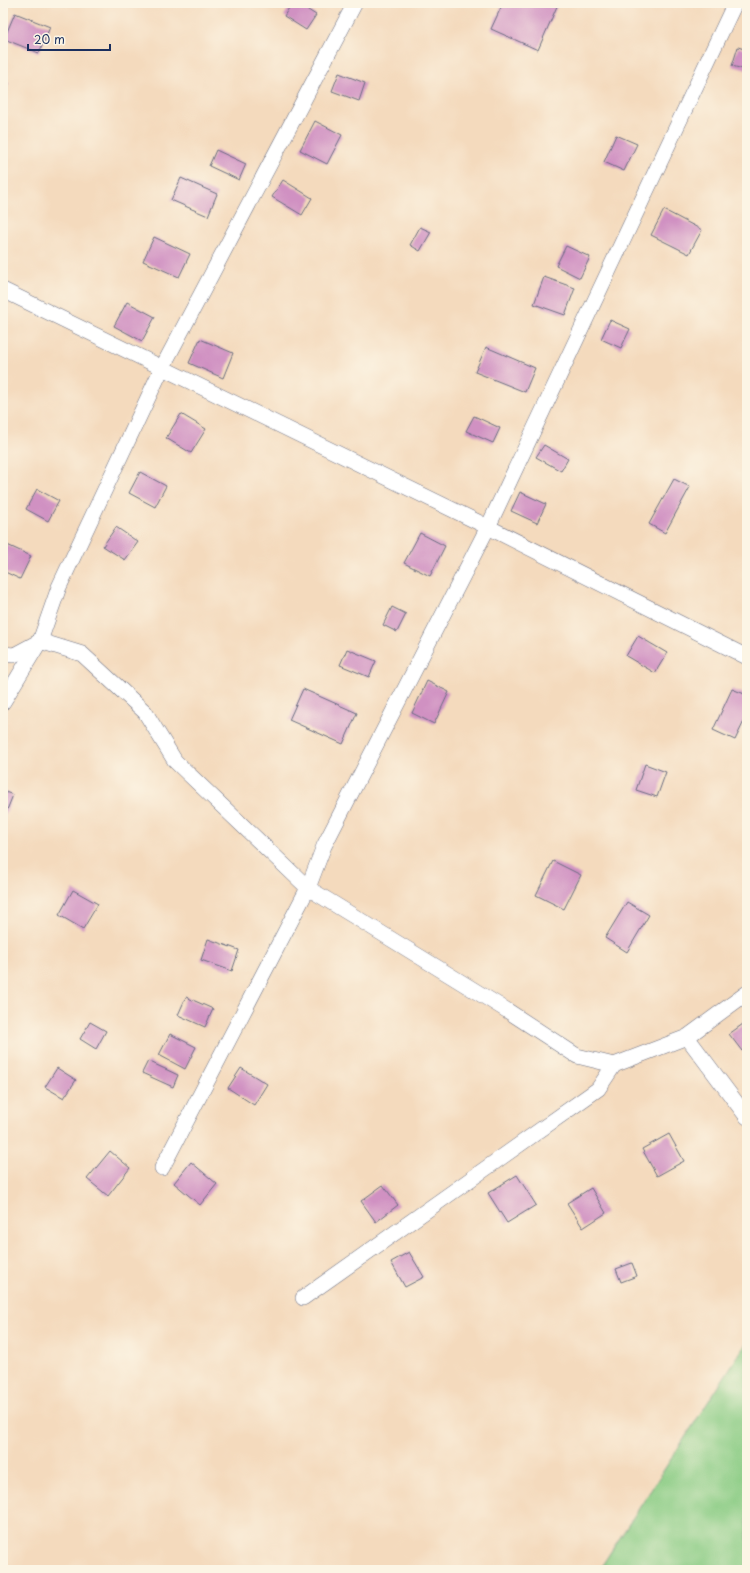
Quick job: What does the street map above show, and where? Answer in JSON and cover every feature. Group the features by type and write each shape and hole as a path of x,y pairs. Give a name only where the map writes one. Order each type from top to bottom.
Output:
{"lane":[{"path":"3,702 40,641 59,587 162,368 355,3"},
{"path":"162,1168 308,888 324,846 488,527 735,3"},
{"path":"3,290 488,527 747,657"},
{"path":"3,654 14,655 40,641 82,654 145,712 175,761 308,888 508,1011 577,1056 614,1065 687,1037 747,993"},
{"path":"687,1037 747,1117"},
{"path":"302,1298 598,1089 614,1065"}],"green space":[{"path":"747,1342 747,1570 599,1570"}],"building":[{"path":"292,3 297,3 316,15 306,30 284,16"},
{"path":"503,3 558,4 538,50 491,29"},
{"path":"15,13 50,27 39,53 4,39"},
{"path":"738,47 747,50 747,70 732,66"},
{"path":"339,73 365,83 359,101 332,91"},
{"path":"3,80 9,83 3,95"},
{"path":"315,121 342,135 327,164 300,150"},
{"path":"616,135 637,144 624,171 604,162"},
{"path":"216,150 246,164 239,180 209,166"},
{"path":"181,178 217,194 208,216 171,200"},
{"path":"283,180 312,198 302,215 272,197"},
{"path":"664,210 702,230 689,254 651,235"},
{"path":"420,227 431,232 420,251 410,245"},
{"path":"154,237 190,254 179,277 143,261"},
{"path":"566,246 590,257 580,278 556,266"},
{"path":"544,277 575,288 565,315 534,304"},
{"path":"127,302 155,317 142,341 114,326"},
{"path":"610,320 630,329 621,348 601,339"},
{"path":"200,339 233,353 223,378 189,363"},
{"path":"486,347 535,368 525,392 475,372"},
{"path":"181,414 206,429 191,453 166,438"},
{"path":"474,416 500,428 493,443 466,431"},
{"path":"544,445 568,459 561,471 536,457"},
{"path":"140,472 166,486 155,507 129,493"},
{"path":"674,479 690,487 665,533 649,524"},
{"path":"37,489 59,501 48,521 26,509"},
{"path":"520,492 546,504 537,523 511,511"},
{"path":"116,527 138,542 125,560 103,546"},
{"path":"420,533 445,546 430,576 404,563"},
{"path":"3,543 31,556 20,579 3,571"},
{"path":"392,607 406,614 397,632 383,625"},
{"path":"638,636 667,653 655,673 626,656"},
{"path":"347,649 376,661 369,677 340,665"},
{"path":"427,681 449,692 434,724 412,713"},
{"path":"303,689 357,713 343,744 289,720"},
{"path":"732,689 747,695 747,715 735,740 713,730"},
{"path":"645,764 666,772 657,797 636,790"},
{"path":"3,791 13,795 5,815 3,815"},
{"path":"553,861 581,875 564,909 536,895"},
{"path":"73,890 98,904 83,929 59,915"},
{"path":"627,902 649,915 627,952 605,938"},
{"path":"208,939 239,950 232,971 201,960"},
{"path":"186,997 213,1009 205,1027 178,1015"},
{"path":"90,1022 106,1031 96,1049 80,1039"},
{"path":"743,1024 747,1029 747,1048 742,1051 729,1034"},
{"path":"170,1034 196,1047 185,1069 159,1055"},
{"path":"148,1061 178,1075 173,1087 142,1073"},
{"path":"57,1068 76,1080 64,1098 45,1087"},
{"path":"241,1068 267,1084 254,1105 228,1088"},
{"path":"669,1134 684,1161 657,1176 642,1149"},
{"path":"110,1151 130,1168 108,1196 87,1179"},
{"path":"191,1162 217,1184 200,1205 174,1183"},
{"path":"517,1175 536,1205 507,1223 488,1193"},
{"path":"383,1185 398,1205 376,1222 361,1201"},
{"path":"591,1188 606,1213 583,1228 567,1203"},
{"path":"409,1252 424,1277 405,1287 391,1262"},
{"path":"632,1263 637,1276 621,1282 616,1269"}]}
